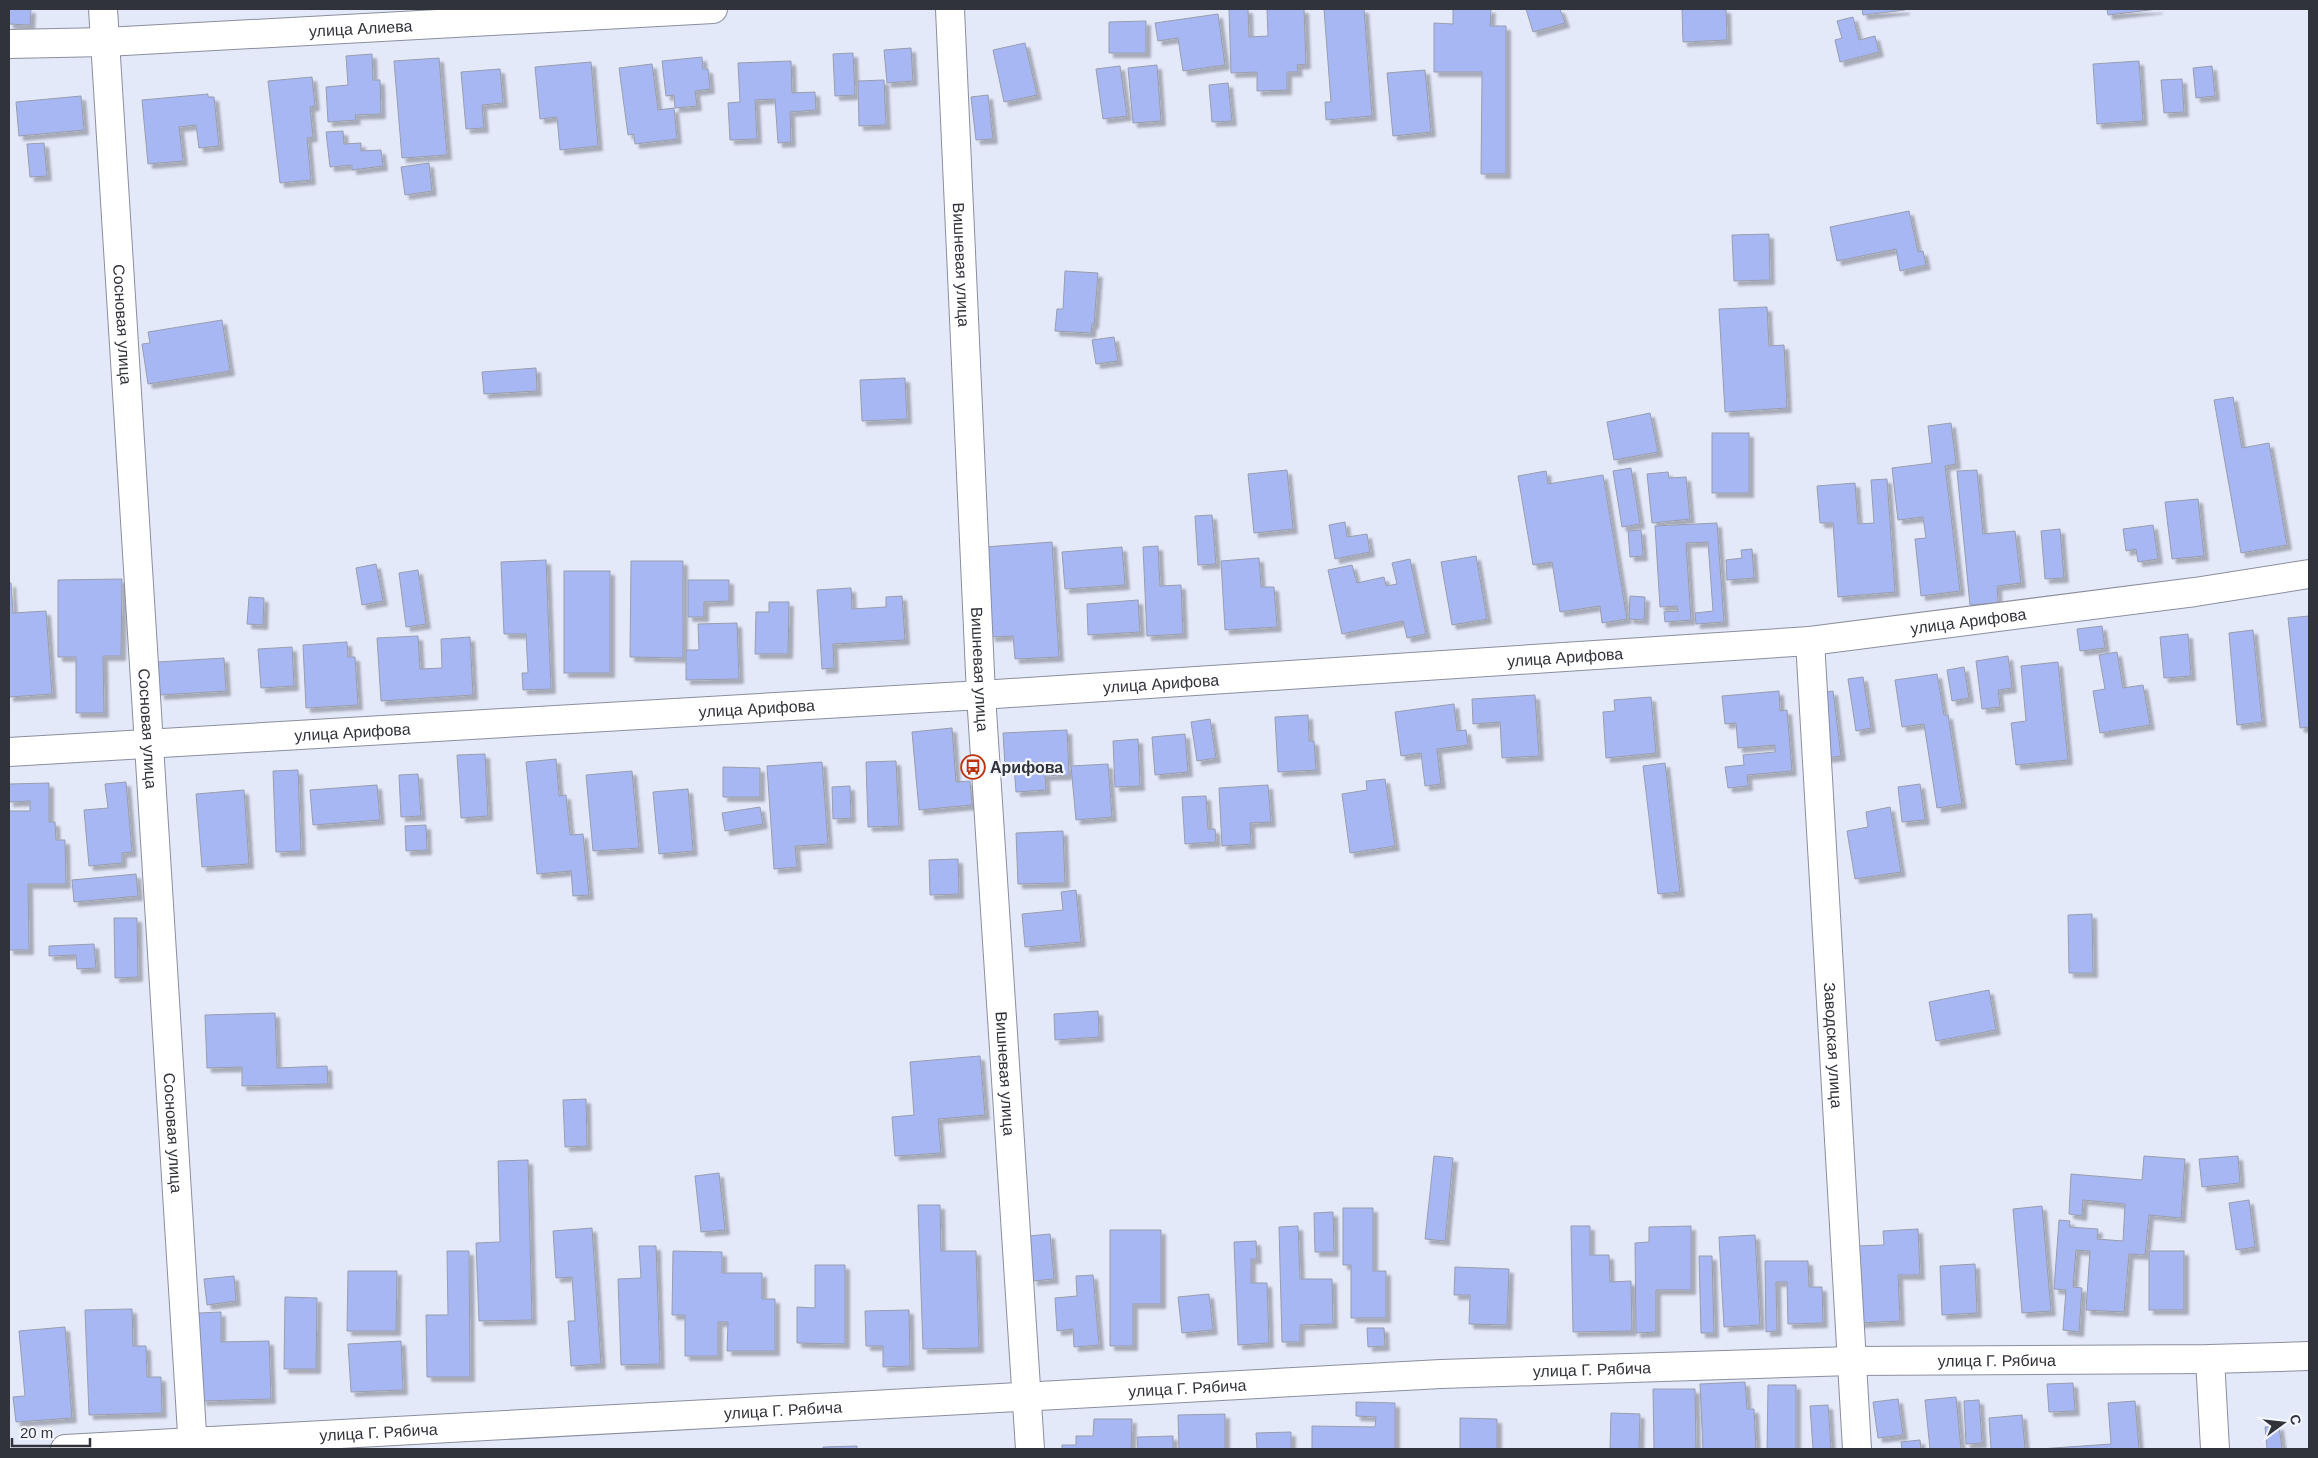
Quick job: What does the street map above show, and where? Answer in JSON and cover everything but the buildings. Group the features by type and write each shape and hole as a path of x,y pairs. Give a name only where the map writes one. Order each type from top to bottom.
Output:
{"street":[{"name":"Сосновая улица","path":"103,9 193,1445"},
{"name":"улица Алиева","path":"9,44 106,42 713,9"},
{"name":"Вишневая улица","path":"950,9 981,695 1030,1449"},
{"name":"улица Арифова","path":"9,752 981,695 1810,641 2195,592 2309,574"},
{"name":"Заводская улица","path":"1810,641 1857,1449"},
{"name":"улица Г. Рябича","path":"66,1449 193,1445 1026,1396 1441,1374 1852,1361 2210,1359 2309,1356"},
{"path":"2210,1359 2215,1449"}],"place":[{"name":"Арифова","path":"973,767"}]}
